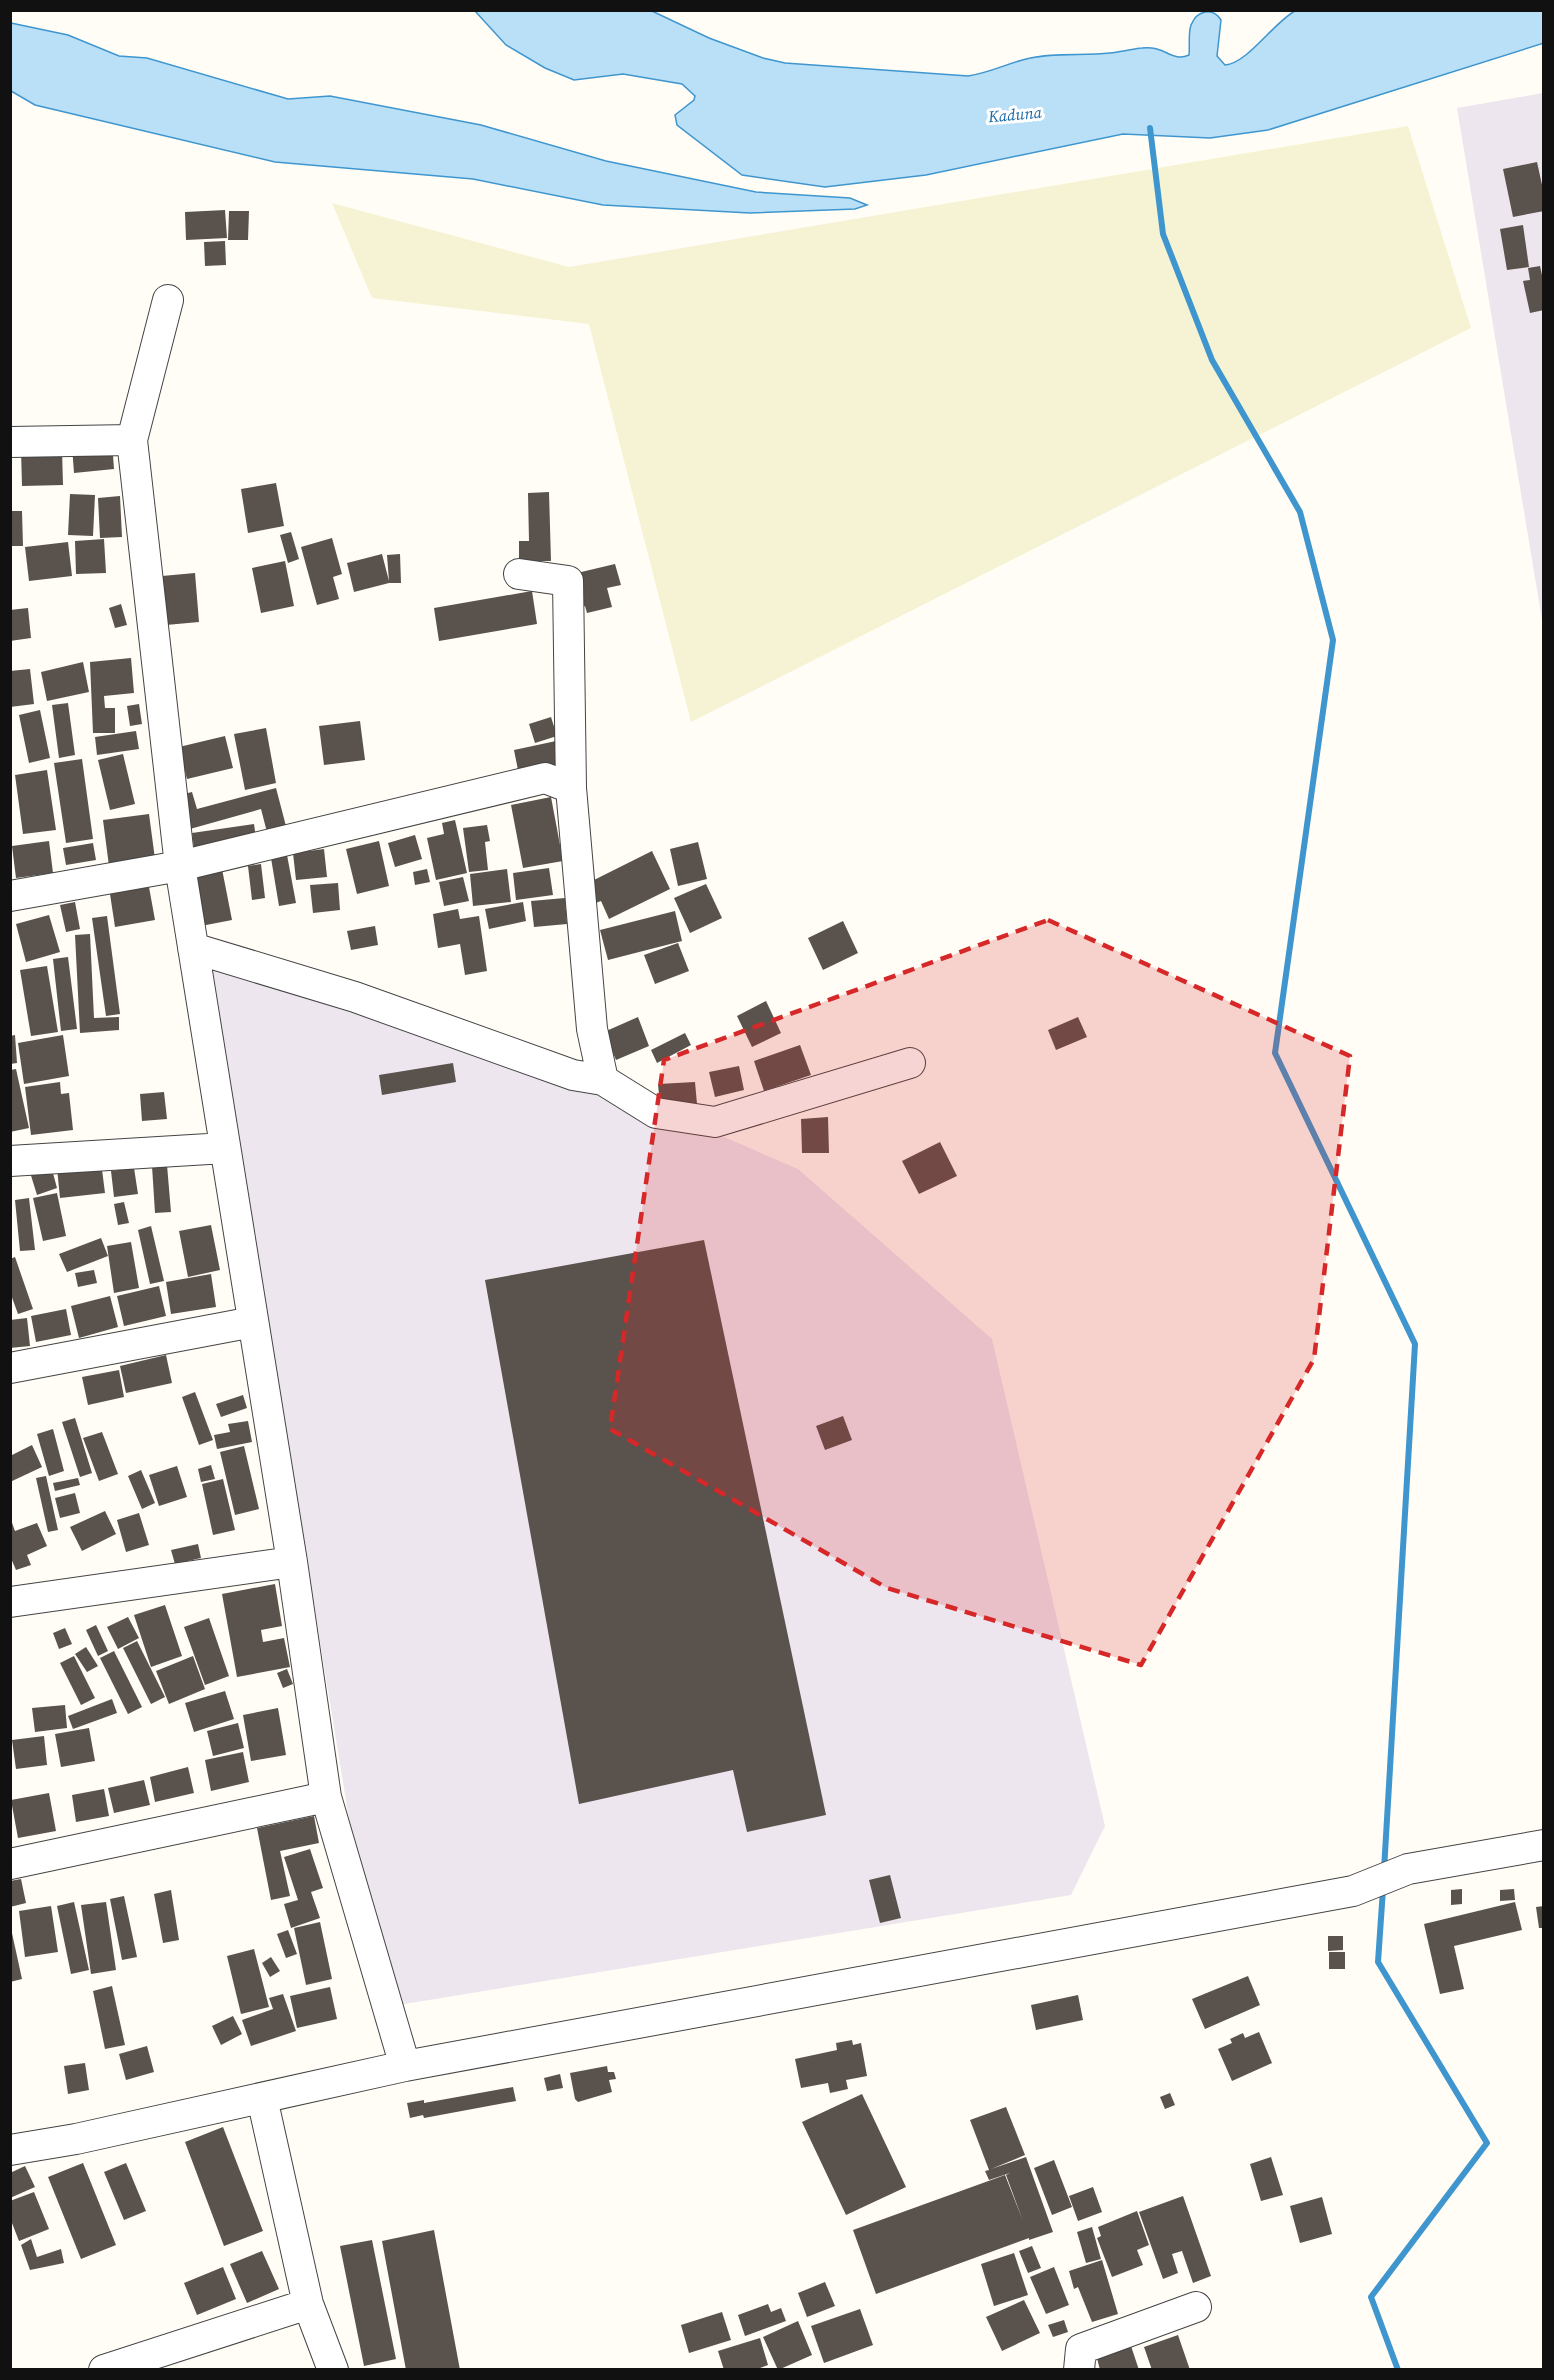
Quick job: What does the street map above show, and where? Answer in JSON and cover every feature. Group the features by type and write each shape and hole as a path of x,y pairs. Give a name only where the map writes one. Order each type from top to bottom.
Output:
{"street":[{"path":"168,300 132,440 180,866 292,1562 326,1797 405,2066"},
{"path":"10,442 132,440"},
{"path":"519,574 568,581 571,788 592,1029 603,1080"},
{"path":"10,896 180,866 545,778 571,788"},
{"path":"193,948 355,997 573,1075 603,1080 656,1113 715,1122 910,1063"},
{"path":"10,1161 225,1148"},
{"path":"10,1368 253,1322"},
{"path":"10,1602 292,1562"},
{"path":"10,1864 326,1797"},
{"path":"10,2150 76,2139 405,2066 1353,1891 1408,1869 1544,1845"},
{"path":"262,2098 308,2304 333,2370"},
{"path":"104,2370 308,2304"},
{"path":"1079,2370 1082,2349 1196,2307"}],"highlighted area":[{"path":"1048,920 1350,1056 1314,1359 1141,1665 887,1588 610,1429 664,1060"}],"shaded area":[{"path":"1543,93 1543,626 1457,108"},
{"path":"1408,126 1471,328 691,722 589,324 372,298 332,203 569,267"},
{"path":"206,946 659,1109 798,1169 992,1339 1105,1826 1071,1895 380,2008"}],"water":[{"name":"Kaduna","path":"475,11 652,11 709,38 763,58 785,63 968,76 1026,59 1047,56 1114,53 1150,48 1183,57 1189,55 1191,25 1197,16 1205,12 1214,13 1221,20 1217,56 1225,65 1234,63 1243,57 1295,11 1543,11 1544,43 1268,130 1210,138 1123,134 926,175 825,187 742,175 677,125 675,115 694,100 695,96 682,84 623,74 574,80 545,68 506,45"},
{"path":"11,23 68,35 119,56 147,58 288,99 330,96 481,125 606,161 756,192 850,198 867,205 855,209 750,213 603,205 473,179 275,162 35,105 11,91"}],"building":[{"path":"1537,162 1544,194 1544,211 1513,217 1503,169"},
{"path":"225,210 227,238 186,240 185,212"},
{"path":"229,211 249,211 248,240 228,240"},
{"path":"1523,225 1529,267 1507,270 1500,229"},
{"path":"225,241 226,265 205,266 204,242"},
{"path":"1540,266 1544,284 1544,310 1530,313 1523,281 1530,280 1528,268"},
{"path":"112,442 114,469 74,473 72,446"},
{"path":"62,449 63,485 22,486 21,450"},
{"path":"276,483 284,526 248,533 241,489"},
{"path":"549,492 551,561 519,561 519,541 529,541 528,493"},
{"path":"70,494 95,495 93,536 68,535"},
{"path":"120,496 122,537 100,538 98,498"},
{"path":"10,511 22,511 23,546 10,546"},
{"path":"291,532 299,559 288,563 280,535"},
{"path":"332,538 342,574 333,577 339,599 317,605 301,547"},
{"path":"104,539 106,573 76,574 75,541"},
{"path":"68,542 72,576 29,581 25,547"},
{"path":"382,554 389,581 387,555 400,554 401,583 389,583 354,592 347,563"},
{"path":"285,561 294,606 261,613 252,568"},
{"path":"615,564 621,585 607,588 612,607 587,613 585,606 579,607 577,573"},
{"path":"195,573 199,622 166,625 162,576"},
{"path":"532,591 537,624 439,641 434,608"},
{"path":"121,604 127,625 115,628 109,608"},
{"path":"28,608 31,638 10,641 10,610"},
{"path":"131,658 134,693 104,696 105,708 115,708 115,733 93,733 90,662"},
{"path":"83,662 89,692 47,701 41,672"},
{"path":"30,669 34,704 10,707 10,671"},
{"path":"68,703 75,755 59,758 52,705"},
{"path":"139,704 142,724 130,726 127,706"},
{"path":"40,710 50,758 29,763 19,715"},
{"path":"551,717 557,736 535,743 529,724"},
{"path":"360,721 365,760 324,765 319,726"},
{"path":"266,728 276,783 245,790 234,734"},
{"path":"136,731 139,749 97,755 95,737"},
{"path":"225,736 233,768 187,779 179,747"},
{"path":"556,741 561,767 519,775 514,750"},
{"path":"123,754 135,804 110,810 98,760"},
{"path":"82,759 93,839 66,843 54,763"},
{"path":"47,770 56,830 23,834 15,775"},
{"path":"276,788 287,830 268,836 261,809 190,829 180,795 192,792 197,809"},
{"path":"551,797 563,861 523,868 511,805"},
{"path":"149,814 155,859 109,866 103,820"},
{"path":"455,820 467,873 436,880 427,838 444,834 442,823"},
{"path":"254,824 256,838 194,847 192,833"},
{"path":"487,825 490,841 485,842 488,870 469,872 463,828"},
{"path":"415,835 422,859 395,867 388,843"},
{"path":"49,841 53,873 16,878 12,846"},
{"path":"379,841 389,886 357,894 346,849"},
{"path":"698,842 707,879 678,886 670,849"},
{"path":"93,843 96,860 66,865 63,848"},
{"path":"324,849 327,877 296,880 293,853"},
{"path":"652,851 670,889 609,919 601,901 593,904 584,885"},
{"path":"287,855 296,903 279,906 271,858"},
{"path":"261,864 265,898 252,900 248,866"},
{"path":"549,868 553,895 516,900 513,873"},
{"path":"222,869 232,920 201,926 191,875"},
{"path":"427,869 430,882 415,885 413,872"},
{"path":"507,869 511,902 473,906 470,874"},
{"path":"463,877 469,901 444,906 439,882"},
{"path":"338,883 340,910 313,913 310,885"},
{"path":"706,884 722,918 690,933 674,898"},
{"path":"149,887 155,920 115,927 110,894"},
{"path":"565,898 567,924 534,927 531,901"},
{"path":"75,902 80,929 66,932 60,905"},
{"path":"523,902 526,921 489,929 485,909"},
{"path":"458,909 460,919 479,916 487,971 465,975 460,944 438,948 433,914"},
{"path":"675,911 682,941 608,960 600,930"},
{"path":"49,915 60,952 26,962 16,924"},
{"path":"107,916 120,1014 106,1016 92,918"},
{"path":"843,921 858,953 823,970 808,938"},
{"path":"375,926 378,945 351,950 347,931"},
{"path":"90,934 94,1018 119,1017 119,1030 80,1033 75,935"},
{"path":"678,943 689,971 655,984 644,955"},
{"path":"68,957 77,1029 61,1031 53,959"},
{"path":"47,966 58,1032 31,1036 20,970"},
{"path":"766,1001 781,1033 752,1047 737,1016"},
{"path":"638,1017 649,1046 616,1060 604,1032"},
{"path":"1078,1017 1087,1037 1056,1050 1048,1030"},
{"path":"685,1033 691,1045 657,1063 651,1050"},
{"path":"15,1035 17,1063 10,1064 10,1036"},
{"path":"63,1035 69,1076 24,1084 18,1043"},
{"path":"800,1045 811,1075 764,1091 754,1061"},
{"path":"453,1063 456,1082 382,1095 379,1075"},
{"path":"739,1066 744,1090 715,1097 709,1072"},
{"path":"16,1069 29,1128 10,1132 10,1070"},
{"path":"60,1082 61,1094 69,1093 73,1130 31,1135 25,1087"},
{"path":"695,1082 697,1104 660,1106 658,1084"},
{"path":"164,1092 167,1119 142,1121 140,1094"},
{"path":"828,1117 829,1153 802,1153 801,1119"},
{"path":"940,1142 957,1176 919,1194 902,1161"},
{"path":"50,1162 57,1188 37,1195 29,1169"},
{"path":"101,1162 105,1193 60,1198 57,1168"},
{"path":"167,1165 171,1212 155,1213 152,1166"},
{"path":"134,1168 138,1194 114,1197 111,1171"},
{"path":"57,1193 66,1236 43,1241 33,1198"},
{"path":"29,1198 35,1250 20,1251 15,1200"},
{"path":"124,1202 129,1223 118,1225 114,1204"},
{"path":"211,1225 220,1270 188,1277 179,1231"},
{"path":"151,1226 164,1281 150,1284 138,1230"},
{"path":"101,1238 108,1256 67,1272 59,1254"},
{"path":"704,1240 826,1815 747,1832 733,1770 579,1804 485,1280"},
{"path":"131,1242 139,1288 114,1293 107,1246"},
{"path":"15,1257 33,1309 18,1314 10,1292 10,1259"},
{"path":"94,1270 97,1283 78,1287 75,1273"},
{"path":"211,1274 216,1307 171,1314 166,1282"},
{"path":"159,1286 166,1316 124,1326 117,1296"},
{"path":"110,1296 118,1327 79,1338 71,1306"},
{"path":"66,1309 71,1335 36,1342 31,1316"},
{"path":"27,1318 30,1346 10,1348 10,1320"},
{"path":"166,1355 172,1383 126,1393 120,1366"},
{"path":"119,1370 124,1397 88,1405 82,1377"},
{"path":"195,1392 213,1440 199,1445 182,1397"},
{"path":"243,1395 247,1408 221,1417 216,1404"},
{"path":"843,1416 852,1440 825,1450 816,1426"},
{"path":"75,1418 92,1473 80,1477 62,1422"},
{"path":"248,1421 252,1442 217,1449 214,1435 230,1432 228,1424"},
{"path":"53,1429 64,1471 49,1476 37,1434"},
{"path":"102,1432 118,1474 99,1481 83,1438"},
{"path":"32,1445 42,1467 10,1482 10,1456"},
{"path":"244,1446 259,1509 235,1515 220,1452"},
{"path":"211,1465 215,1479 201,1482 198,1469"},
{"path":"177,1466 187,1497 159,1506 149,1475"},
{"path":"141,1470 155,1503 142,1509 128,1476"},
{"path":"46,1476 58,1530 48,1532 36,1478"},
{"path":"78,1478 80,1485 55,1491 53,1483"},
{"path":"223,1479 235,1530 213,1535 202,1484"},
{"path":"75,1493 80,1513 60,1518 55,1498"},
{"path":"105,1511 116,1534 82,1551 70,1527"},
{"path":"139,1513 149,1545 126,1552 117,1520"},
{"path":"11,1520 15,1531 37,1523 47,1546 27,1555 31,1565 16,1570 10,1556"},
{"path":"198,1544 201,1558 175,1564 171,1550"},
{"path":"275,1584 282,1626 261,1630 263,1642 284,1638 290,1667 237,1677 222,1594"},
{"path":"165,1605 182,1656 151,1667 134,1615"},
{"path":"128,1617 139,1638 118,1649 107,1627"},
{"path":"209,1618 229,1676 205,1685 184,1627"},
{"path":"96,1625 108,1651 98,1656 86,1630"},
{"path":"65,1628 72,1644 59,1649 53,1633"},
{"path":"137,1641 165,1697 151,1704 123,1648"},
{"path":"86,1647 98,1666 87,1672 75,1654"},
{"path":"114,1651 142,1707 128,1714 100,1658"},
{"path":"74,1656 95,1698 81,1705 60,1663"},
{"path":"193,1656 205,1689 169,1704 156,1671"},
{"path":"287,1669 293,1684 283,1688 277,1673"},
{"path":"225,1691 234,1719 194,1732 185,1703"},
{"path":"112,1699 117,1713 73,1729 68,1716"},
{"path":"65,1705 67,1728 35,1732 32,1708"},
{"path":"278,1708 286,1755 251,1761 243,1715"},
{"path":"238,1723 244,1748 213,1756 207,1731"},
{"path":"89,1728 95,1761 61,1767 55,1734"},
{"path":"44,1736 47,1765 16,1769 12,1740"},
{"path":"243,1752 249,1782 211,1791 205,1760"},
{"path":"188,1767 194,1793 155,1802 150,1777"},
{"path":"144,1780 150,1805 114,1813 108,1788"},
{"path":"104,1789 109,1816 76,1822 72,1795"},
{"path":"49,1793 56,1831 18,1838 11,1800"},
{"path":"314,1816 319,1843 280,1851 290,1896 271,1900 257,1828"},
{"path":"310,1849 323,1888 311,1892 320,1918 291,1928 284,1904 298,1900 284,1857"},
{"path":"890,1875 901,1918 880,1923 869,1880"},
{"path":"21,1879 26,1903 10,1907 10,1881"},
{"path":"1462,1889 1462,1904 1451,1905 1451,1890"},
{"path":"1514,1889 1515,1900 1500,1901 1500,1890"},
{"path":"171,1890 179,1940 163,1943 154,1894"},
{"path":"124,1896 137,1957 122,1960 110,1899"},
{"path":"74,1902 89,1970 71,1974 57,1906"},
{"path":"106,1902 116,1970 91,1974 81,1905"},
{"path":"1515,1902 1522,1930 1454,1946 1464,1989 1440,1994 1424,1924"},
{"path":"51,1906 58,1952 25,1957 19,1911"},
{"path":"1544,1906 1544,1928 1539,1928 1536,1907"},
{"path":"320,1922 332,1979 306,1985 294,1928"},
{"path":"10,1924 22,1979 10,1982"},
{"path":"288,1930 297,1954 286,1958 277,1934"},
{"path":"1328,1936 1343,1936 1343,1950 1328,1951"},
{"path":"254,1949 269,2007 241,2014 227,1956"},
{"path":"1329,1952 1345,1952 1345,1969 1329,1969"},
{"path":"271,1957 280,1971 270,1977 262,1963"},
{"path":"1248,1976 1260,2005 1205,2029 1192,1999"},
{"path":"112,1986 125,2045 105,2049 93,1991"},
{"path":"330,1987 337,2019 297,2028 290,1996"},
{"path":"283,1994 296,2031 251,2046 242,2020 273,2009 269,1998"},
{"path":"1078,1995 1083,2020 1036,2030 1031,2005"},
{"path":"233,2016 242,2034 221,2045 212,2026"},
{"path":"1259,2032 1272,2063 1232,2081 1218,2049 1232,2043 1230,2039 1243,2033 1245,2038"},
{"path":"852,2040 853,2045 861,2043 867,2076 846,2080 848,2089 830,2093 828,2083 801,2088 795,2059 837,2050 836,2043"},
{"path":"147,2046 154,2072 126,2080 119,2054"},
{"path":"85,2063 89,2090 68,2094 64,2066"},
{"path":"607,2066 608,2072 614,2072 616,2079 609,2080 612,2092 578,2102 575,2099 570,2073"},
{"path":"560,2074 563,2088 547,2091 544,2078"},
{"path":"513,2087 516,2101 424,2118 423,2115 410,2118 407,2103 424,2100 424,2103"},
{"path":"1170,2093 1175,2105 1165,2109 1160,2097"},
{"path":"862,2094 906,2187 846,2215 802,2122"},
{"path":"1006,2107 1025,2155 991,2169 1026,2157 1053,2232 1029,2240 1029,2238 876,2294 853,2230 1005,2175 1023,2221 1006,2175 1010,2173 989,2180 985,2171 989,2170 970,2120"},
{"path":"223,2127 263,2231 224,2246 185,2142"},
{"path":"1271,2157 1283,2195 1261,2201 1250,2164"},
{"path":"1054,2160 1072,2207 1052,2215 1034,2168"},
{"path":"83,2163 116,2245 81,2259 48,2177"},
{"path":"126,2163 146,2211 124,2220 104,2172"},
{"path":"25,2166 35,2187 10,2198 10,2173"},
{"path":"1093,2187 1102,2212 1078,2221 1069,2196"},
{"path":"34,2192 49,2229 19,2241 10,2218 10,2201"},
{"path":"1183,2196 1211,2276 1193,2283 1182,2251 1172,2254 1178,2273 1163,2279 1139,2212"},
{"path":"1322,2197 1332,2234 1300,2243 1290,2206"},
{"path":"1137,2211 1149,2245 1137,2250 1143,2265 1112,2277 1097,2238 1101,2236 1098,2227"},
{"path":"1092,2227 1101,2259 1086,2263 1077,2232"},
{"path":"434,2230 460,2370 406,2370 382,2241"},
{"path":"31,2239 37,2257 61,2249 64,2263 30,2270 21,2245"},
{"path":"372,2240 396,2359 364,2366 340,2246"},
{"path":"1032,2246 1041,2268 1028,2273 1019,2251"},
{"path":"262,2251 279,2289 247,2303 230,2264"},
{"path":"1014,2253 1028,2295 994,2306 981,2264"},
{"path":"1102,2260 1118,2314 1092,2322 1078,2287 1074,2289 1069,2271"},
{"path":"223,2267 236,2299 197,2315 184,2283"},
{"path":"1054,2267 1069,2305 1046,2314 1030,2277"},
{"path":"825,2282 835,2306 807,2317 798,2293"},
{"path":"1024,2300 1040,2333 1002,2351 986,2317"},
{"path":"768,2304 771,2312 781,2308 786,2321 745,2336 738,2315"},
{"path":"860,2309 873,2345 824,2363 811,2326"},
{"path":"722,2312 731,2340 689,2353 681,2325"},
{"path":"1064,2320 1068,2332 1053,2337 1048,2325"},
{"path":"798,2321 812,2355 778,2370 763,2337"},
{"path":"1178,2335 1190,2370 1152,2370 1144,2347"},
{"path":"760,2338 768,2365 755,2370 724,2370 718,2351"},
{"path":"1131,2346 1139,2370 1100,2370 1097,2358"}],"waterway":[{"path":"1150,128 1163,234 1212,360 1300,512 1333,640 1275,1053 1415,1344 1384,1870"},
{"path":"1383,1889 1378,1962 1487,2143 1371,2297 1398,2370"}]}
